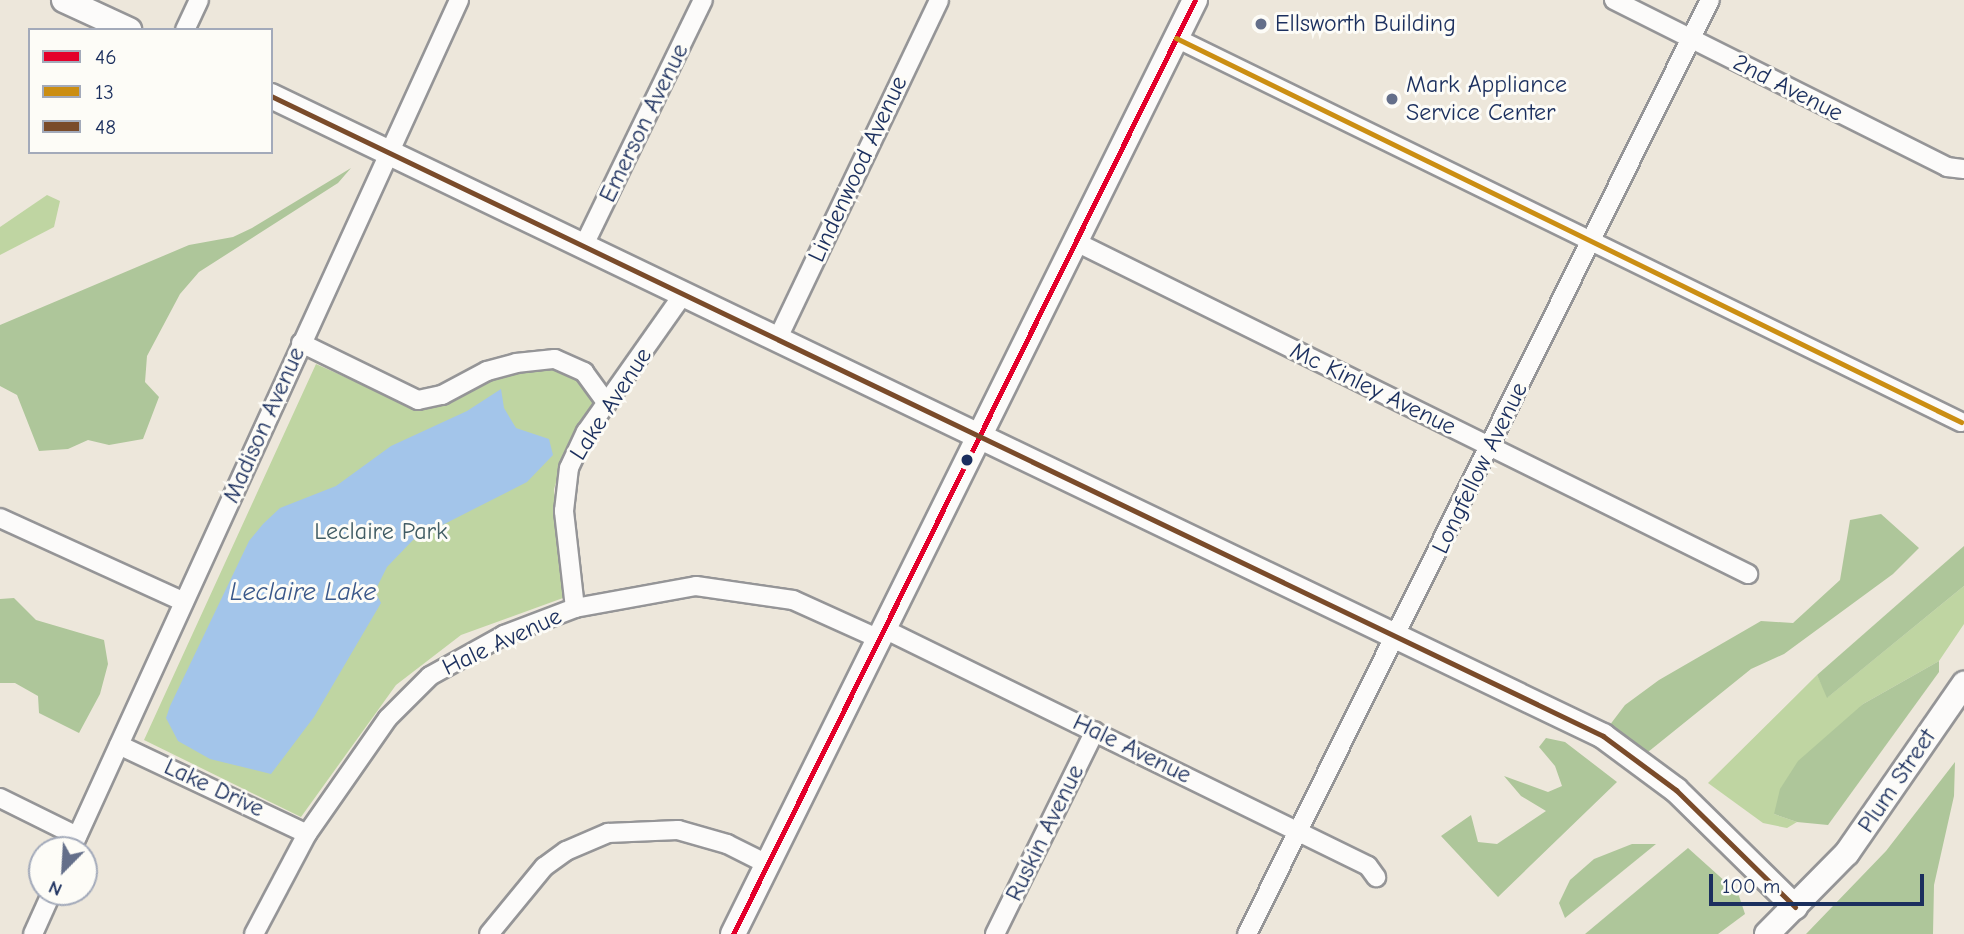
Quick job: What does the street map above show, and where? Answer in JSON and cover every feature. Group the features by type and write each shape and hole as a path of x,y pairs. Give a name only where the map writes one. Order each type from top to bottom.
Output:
{"street":[{"path":"64,0 125,28"},
{"path":"187,28 199,0"},
{"name":"Madison Avenue","path":"77,836 459,0"},
{"name":"Emerson Avenue","path":"584,245 703,0"},
{"name":"Lindenwood Avenue","path":"778,338 939,0"},
{"path":"733,934 879,633 1195,0"},
{"name":"2nd Avenue","path":"1614,0 1947,167 1964,169"},
{"name":"Longfellow Avenue","path":"1247,934 1398,635 1710,0"},
{"path":"1176,38 1961,422"},
{"path":"273,97 1398,635 1631,754 1676,790 1795,907"},
{"name":"Mc Kinley Avenue","path":"1074,241 1748,574"},
{"name":"Lake Avenue","path":"575,608 565,489 576,451 684,293"},
{"path":"301,343 418,400 442,395 487,371 516,363 555,359 584,372 607,404"},
{"path":"0,518 184,602"},
{"name":"Hale Avenue","path":"254,934 307,834 388,718 430,676 504,635 575,608 658,589 718,587 793,600 879,633 1095,731 1368,866 1376,877"},
{"name":"Plum Street","path":"1767,934 1855,842 1964,684"},
{"name":"Ruskin Avenue","path":"995,934 1095,731"},
{"name":"Lake Drive","path":"119,745 307,834"},
{"path":"0,798 62,836"},
{"path":"489,934 544,867 566,851 608,833 655,828 701,835 767,864"},
{"path":"33,934 46,906"}],"green space":[{"path":"351,168 338,183 199,272 180,294 147,356 145,382 159,397 143,439 109,445 88,440 68,449 39,451 17,395 0,386 0,325 189,245 233,237"},
{"path":"47,195 60,201 54,227 0,255 0,227"},
{"name":"Leclaire Park","path":"316,364 401,402 430,404 515,369 562,366 590,385 594,401 569,441 554,489 563,598 461,635 396,685 301,817 144,740"},
{"path":"1881,514 1919,548 1893,574 1784,654 1751,669 1648,752 1606,730 1625,705 1659,680 1761,621 1793,623 1840,580 1850,520"},
{"path":"1964,546 1964,586 1827,698 1817,675"},
{"path":"1964,586 1964,624 1939,661 1863,704 1774,814 1797,822 1787,828 1763,823 1708,783 1817,675 1828,697"},
{"path":"14,598 36,620 104,640 108,664 100,694 79,733 39,713 38,696 15,683 0,683 0,599"},
{"path":"1939,661 1939,672 1828,825 1797,822 1774,814 1780,789 1798,761 1863,704"},
{"path":"1546,738 1565,742 1617,782 1498,897 1441,836 1471,815 1478,842 1497,844 1546,811 1521,796 1504,776 1548,792 1562,786 1555,766 1539,747"},
{"path":"1955,762 1954,796 1934,885 1933,934 1806,934 1886,851"},
{"path":"1632,844 1656,844 1565,918 1559,903 1570,880 1594,859"},
{"path":"1688,848 1738,893 1745,914 1718,934 1585,934"}],"water":[{"name":"Leclaire Lake","path":"501,389 504,408 516,428 549,439 553,455 527,482 413,540 387,567 375,591 381,603 314,717 271,774 210,759 178,741 166,718 170,706 249,541 263,524 280,508 336,486 391,446 467,411"}],"transit line":[{"name":"46","path":"733,934 1195,0"},
{"name":"13","path":"1176,38 1961,422"},
{"name":"48","path":"273,97 1603,736 1676,790 1795,907"}],"place":[{"name":"Ellsworth Building","path":"1261,24"},
{"name":"Mark Appliance Service Center","path":"1392,99"}]}
